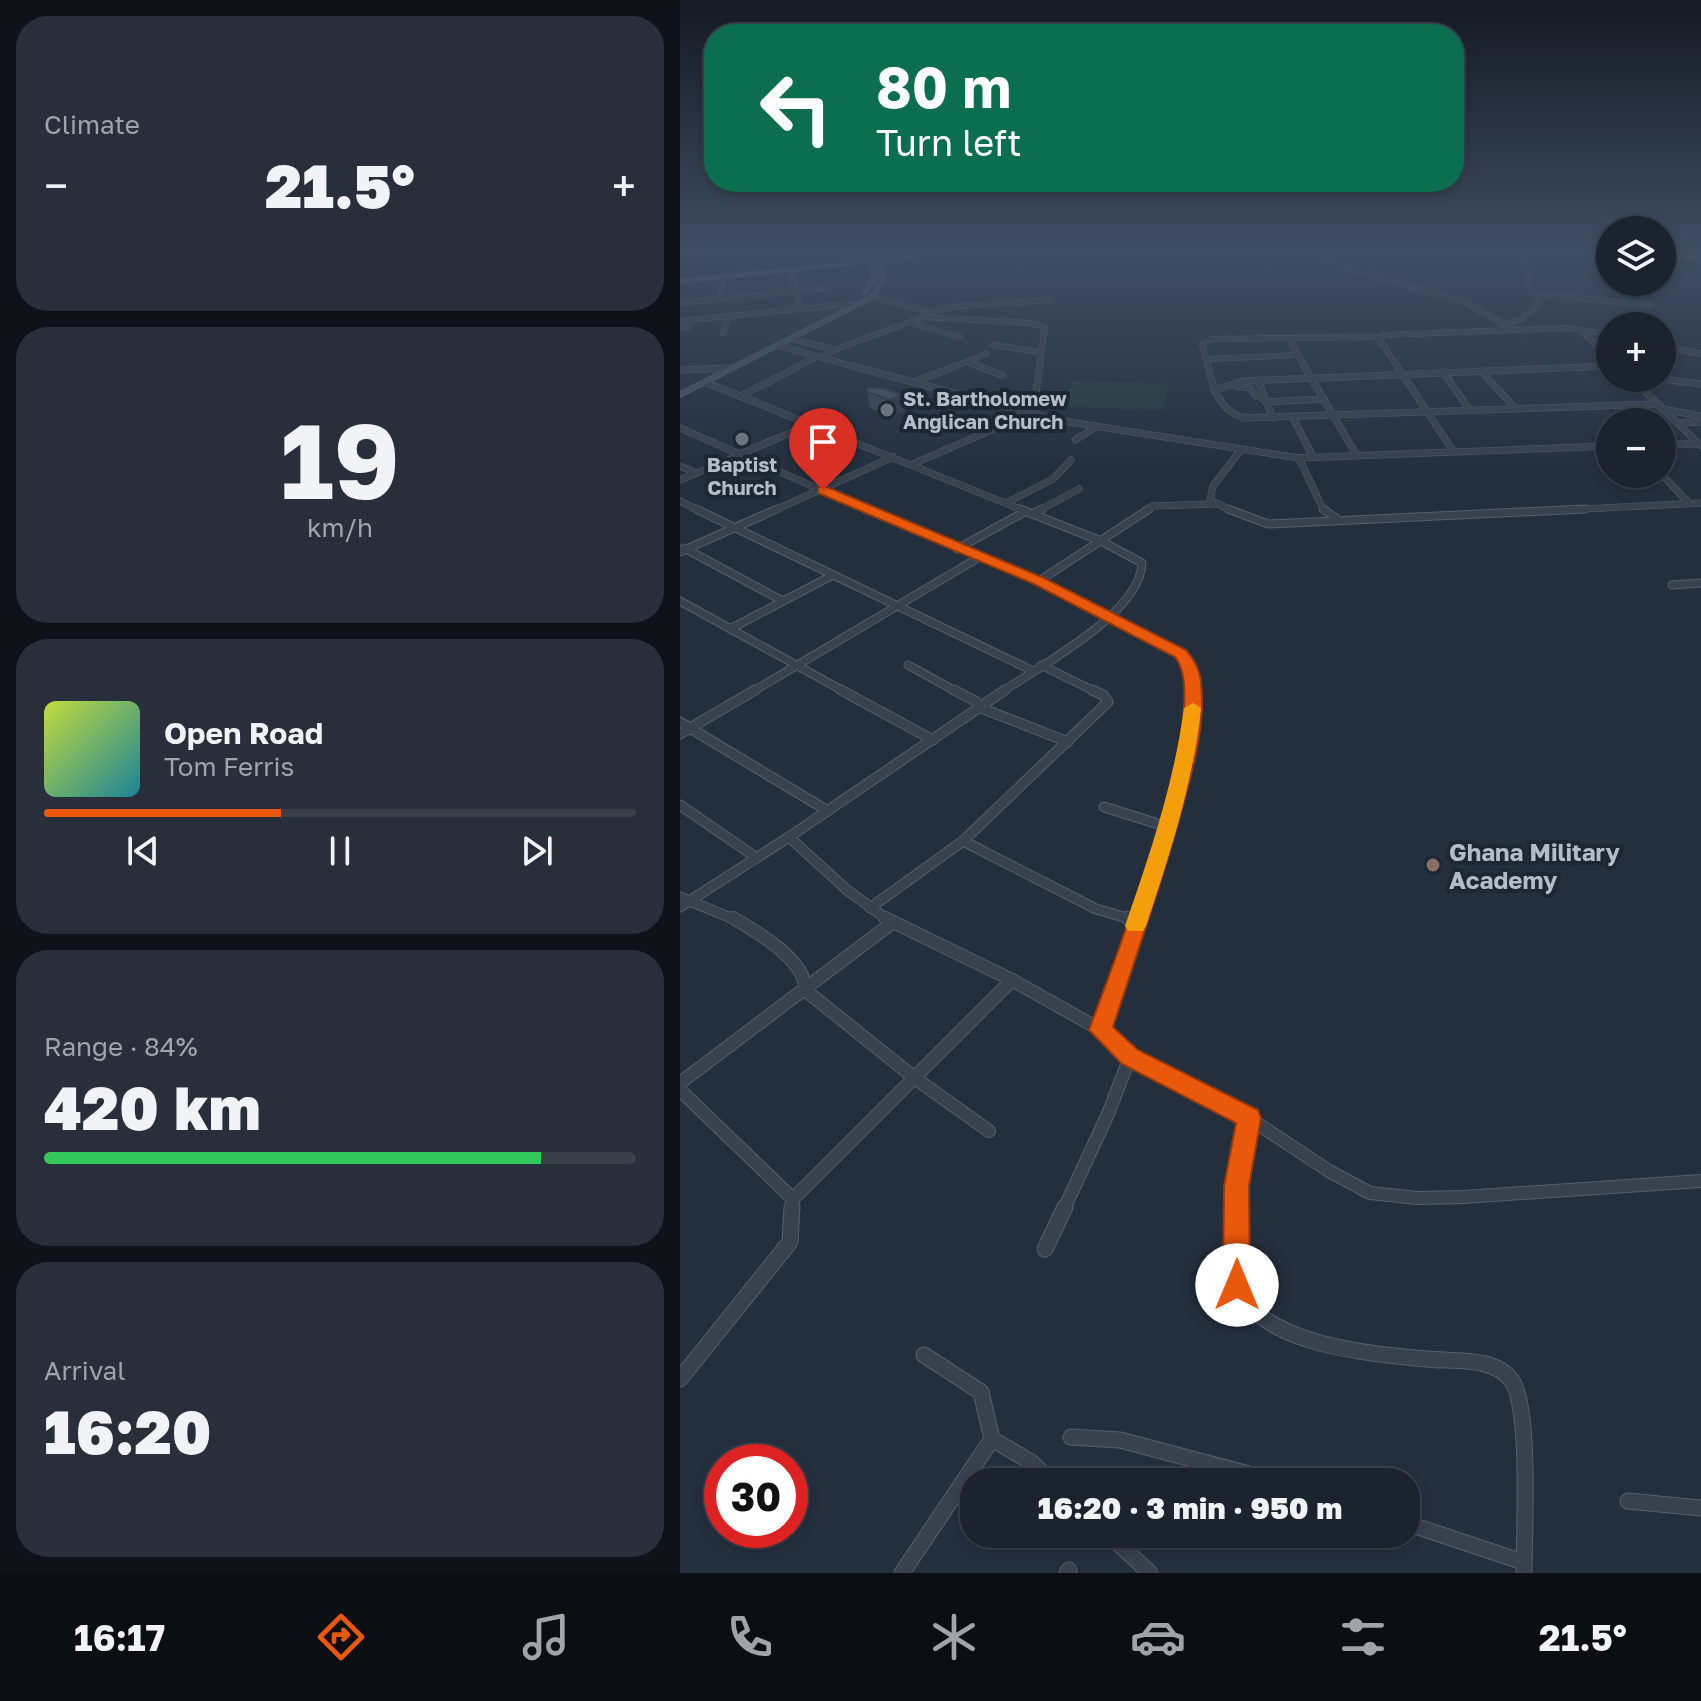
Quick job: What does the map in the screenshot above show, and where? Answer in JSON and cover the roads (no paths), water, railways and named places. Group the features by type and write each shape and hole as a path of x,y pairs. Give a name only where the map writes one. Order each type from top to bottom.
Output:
{"main road":[{"path":"680,393 808,326"},
{"path":"680,393 817,326"}],"street":[{"path":"723,333 725,326"},
{"path":"741,396 834,350 898,326"},
{"path":"925,326 960,337"},
{"path":"1033,412 1044,326"},
{"path":"1509,326 1513,329"},
{"path":"1596,332 1569,328 1513,329 1390,333 1380,337 1204,341 1214,390 1233,416 1293,418 1469,409 1659,406 1701,419"},
{"path":"1580,330 1596,345"},
{"path":"1380,337 1424,411 1453,451"},
{"path":"1288,338 1356,454"},
{"path":"793,339 834,350"},
{"path":"1225,339 1232,358"},
{"path":"1247,339 1255,357"},
{"path":"994,345 1040,352"},
{"path":"779,346 1096,427 1240,451 1299,458 1312,455 1596,446"},
{"path":"1676,349 1701,354"},
{"path":"914,382 986,354"},
{"path":"1208,359 1298,355"},
{"path":"967,362 1002,375"},
{"path":"1214,390 1258,380 1596,367"},
{"path":"680,370 728,369"},
{"path":"1481,371 1515,408"},
{"path":"1443,372 1469,409"},
{"path":"1209,377 1243,381"},
{"path":"1258,380 1273,418"},
{"path":"1676,381 1701,384"},
{"path":"682,902 789,837 1111,617 1136,590 1142,577 1142,563 1101,541 705,382"},
{"path":"1226,385 1250,388 1264,400 1324,399"},
{"path":"1645,392 1700,445"},
{"path":"913,464 1033,412"},
{"path":"1293,418 1312,455"},
{"path":"1679,423 1701,419"},
{"path":"680,480 810,425"},
{"path":"1075,440 1096,427"},
{"path":"680,428 978,558 1039,581 1181,654 1189,663 1193,683 1186,759 1168,827 1101,1030"},
{"path":"1676,444 1700,445"},
{"path":"1215,504 1208,496 1240,451"},
{"path":"682,549 893,457"},
{"path":"1299,458 1325,513 1341,520"},
{"path":"1006,503 1053,479 1071,460"},
{"path":"680,466 696,473"},
{"path":"1675,488 1689,503"},
{"path":"957,549 1079,489"},
{"path":"680,501 833,575 1108,698 1068,742 963,841 870,908"},
{"path":"1039,581 1143,515 1152,506 1215,504 1242,512 1257,522 1701,503"},
{"path":"1315,521 1325,513"},
{"path":"682,549 783,601"},
{"path":"680,734 978,558"},
{"path":"730,629 833,575"},
{"path":"1672,585 1701,583"},
{"path":"680,601 933,740"},
{"path":"908,665 975,701 981,708 1068,742"},
{"path":"680,722 828,811"},
{"path":"680,805 757,858"},
{"path":"1104,807 1168,827"},
{"path":"789,837 870,908 892,923 1012,980 1101,1030 1130,1057 1249,1118 1357,1188 1380,1196 1464,1197 1701,1181"},
{"path":"963,841 1096,909 1137,921"},
{"path":"682,902 725,913 778,950 800,969 806,981 805,990"},
{"path":"680,1083 892,923"},
{"path":"681,1377 790,1242 793,1199 1012,980"},
{"path":"805,990 916,1079 989,1131"},
{"path":"1045,1249 1108,1114 1130,1057"},
{"path":"680,1090 793,1199"},
{"path":"1249,1118 1236,1186 1237,1285 1244,1302 1289,1335 1376,1354 1489,1364 1503,1369 1514,1381 1523,1407 1523,1568 1420,1528"},
{"path":"924,1355 981,1392 992,1439 1037,1468"},
{"path":"1071,1437 1120,1440 1226,1468"},
{"path":"902,1573 992,1439"},
{"path":"1628,1501 1701,1508"},
{"path":"1123,1548 1150,1573"}],"place":[{"name":"St. Bartholomew Anglican Church","path":"887,410"},
{"name":"Baptist Church","path":"742,439"},
{"name":"Ghana Military Academy","path":"1433,865"}]}
